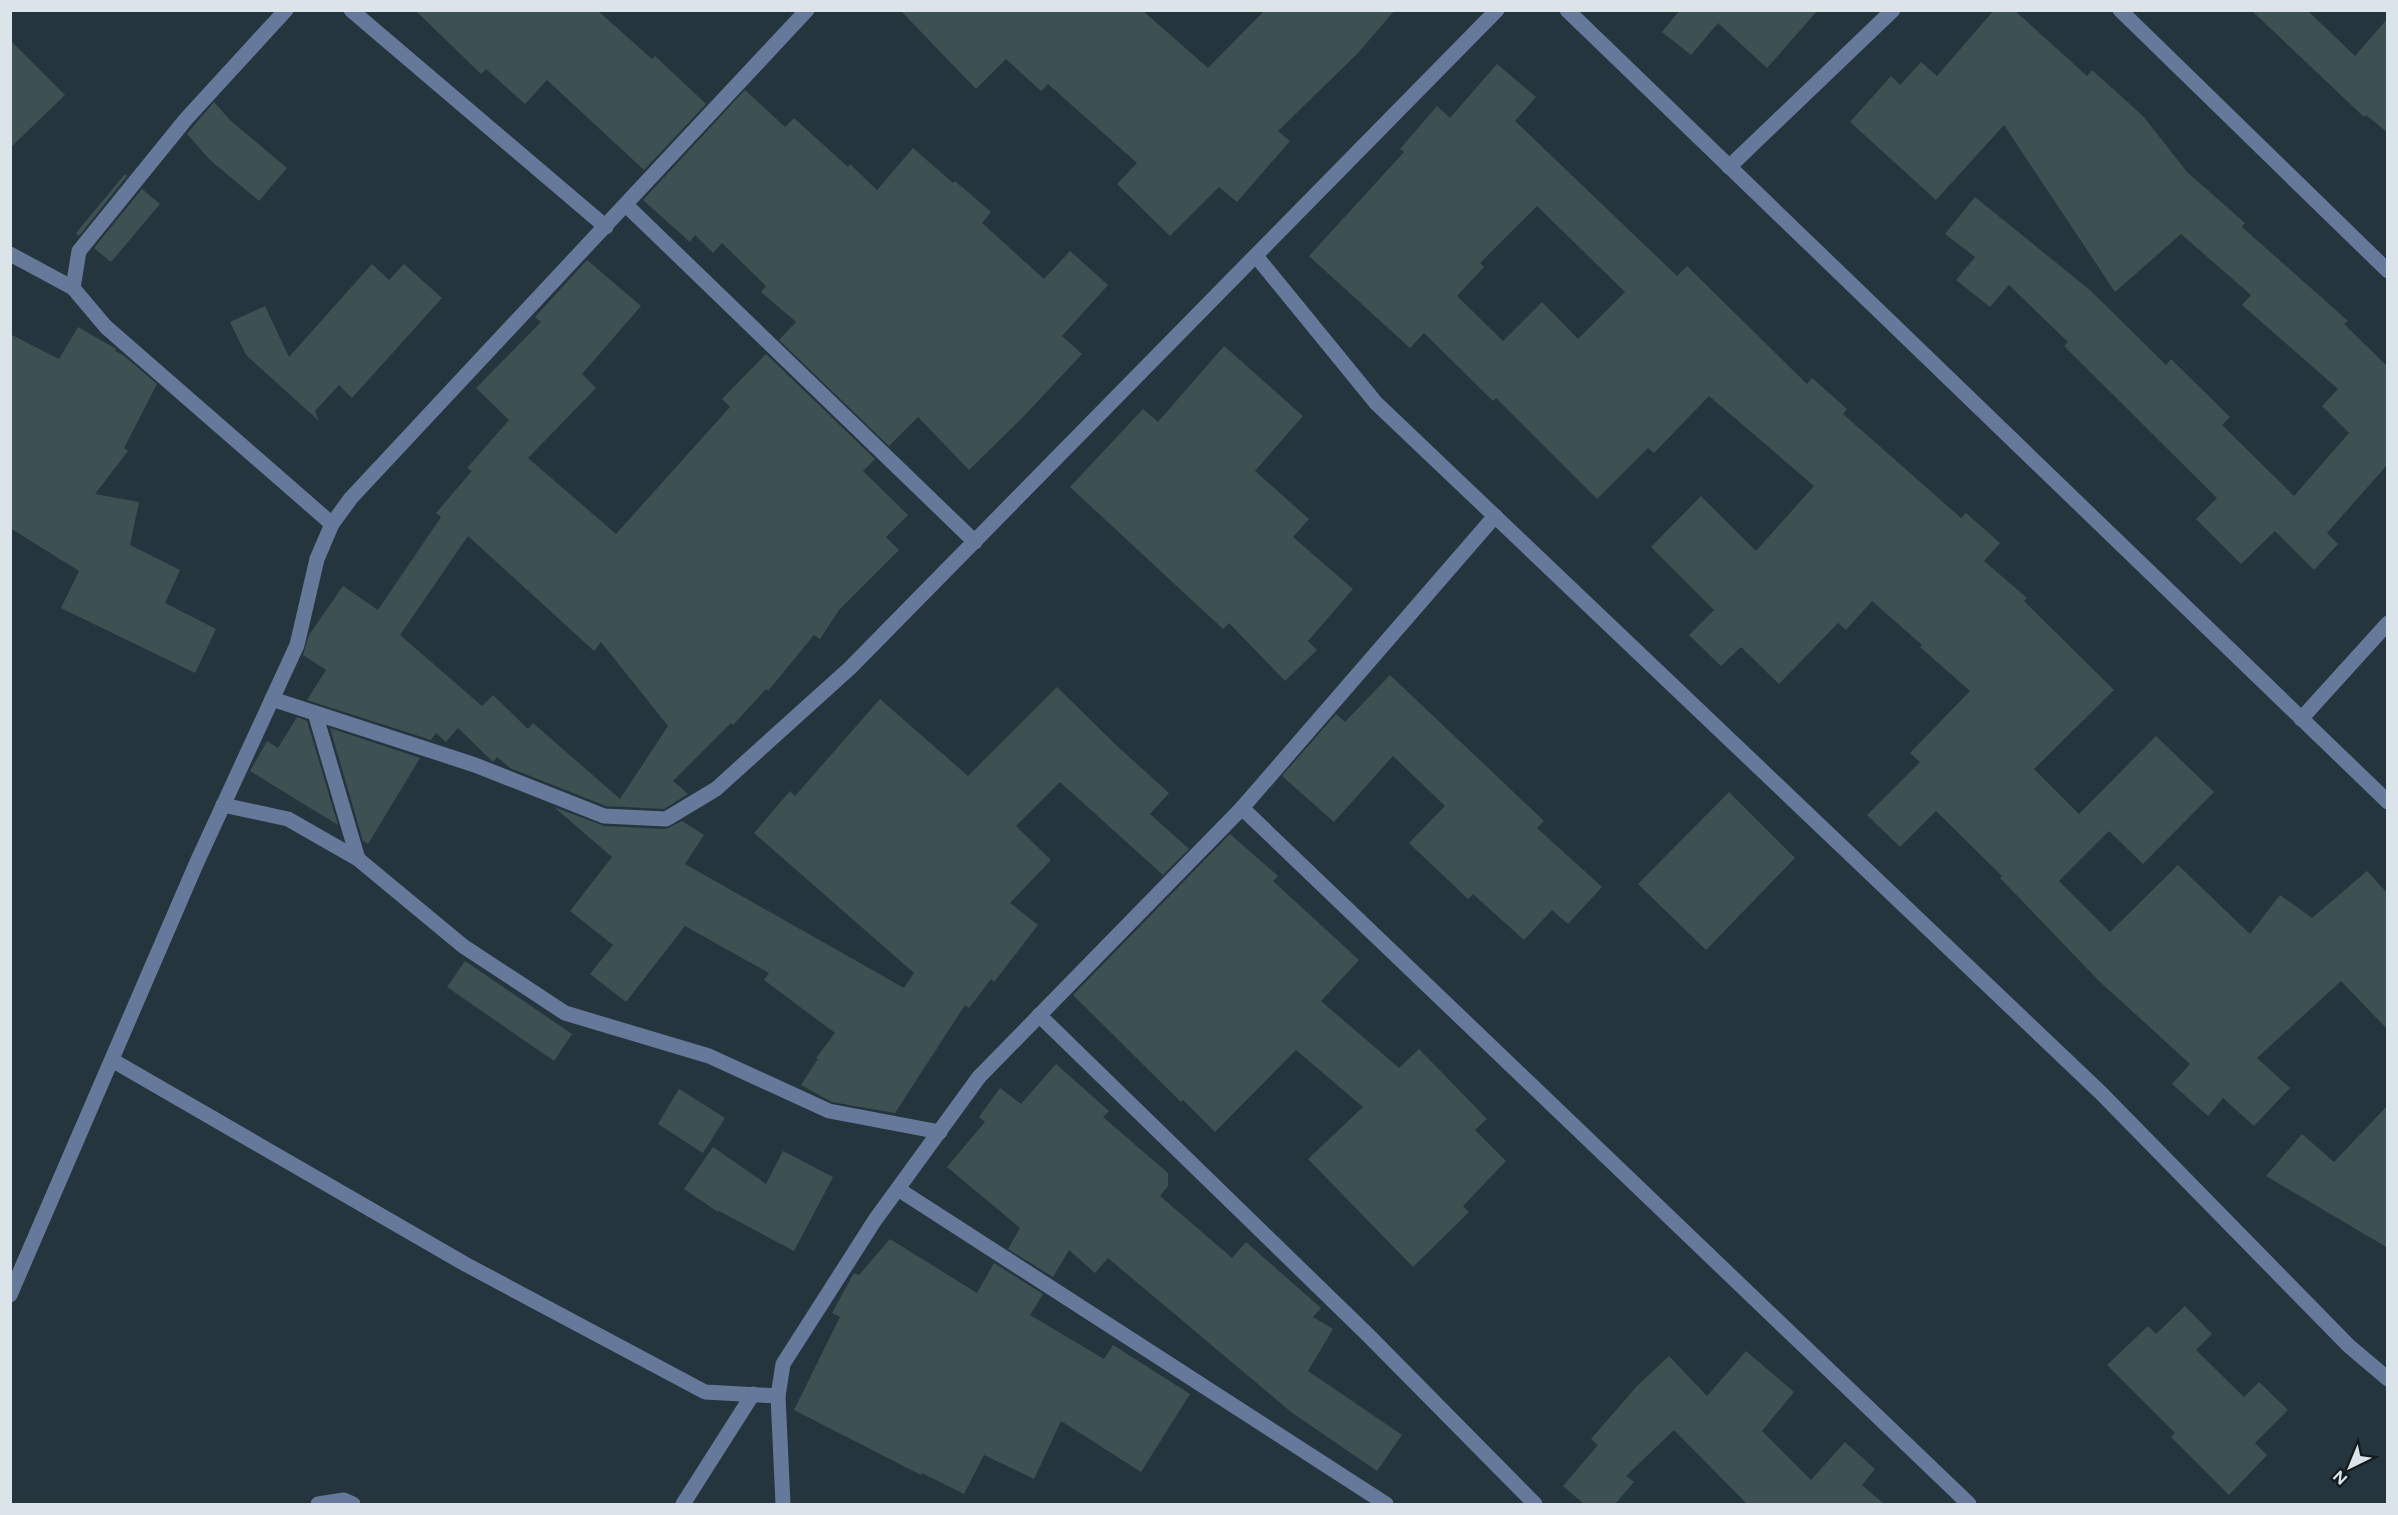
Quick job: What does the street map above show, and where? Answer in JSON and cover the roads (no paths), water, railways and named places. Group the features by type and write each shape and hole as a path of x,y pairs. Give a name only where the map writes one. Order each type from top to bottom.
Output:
{"street":[{"path":"73,288 79,251 186,119 286,10"},
{"path":"351,10 606,227"},
{"path":"10,1295 197,862 297,645 317,559 332,524 351,498 807,10"},
{"path":"272,699 475,765 604,816 666,819 725,782 850,668 1497,10"},
{"path":"1567,10 2388,802"},
{"path":"1729,167 1893,10"},
{"path":"2120,10 2388,271"},
{"path":"626,206 975,542"},
{"path":"10,254 73,288 106,327 332,524"},
{"path":"1256,256 1377,403 2101,1093 2349,1346 2388,1380"},
{"path":"783,1504 778,1396 783,1364 875,1220 979,1077 1242,808 1495,516"},
{"path":"2301,719 2388,623"},
{"path":"315,713 358,859"},
{"path":"223,806 288,819 358,859 463,946 565,1013 709,1056 829,1111 940,1132"},
{"path":"1242,808 1969,1504"},
{"path":"1039,1016 1368,1335 1535,1504"},
{"path":"112,1060 465,1264 705,1392 778,1396"},
{"path":"898,1189 1386,1504"},
{"path":"683,1504 753,1394"},
{"path":"318,1504 344,1500 353,1504"}]}
